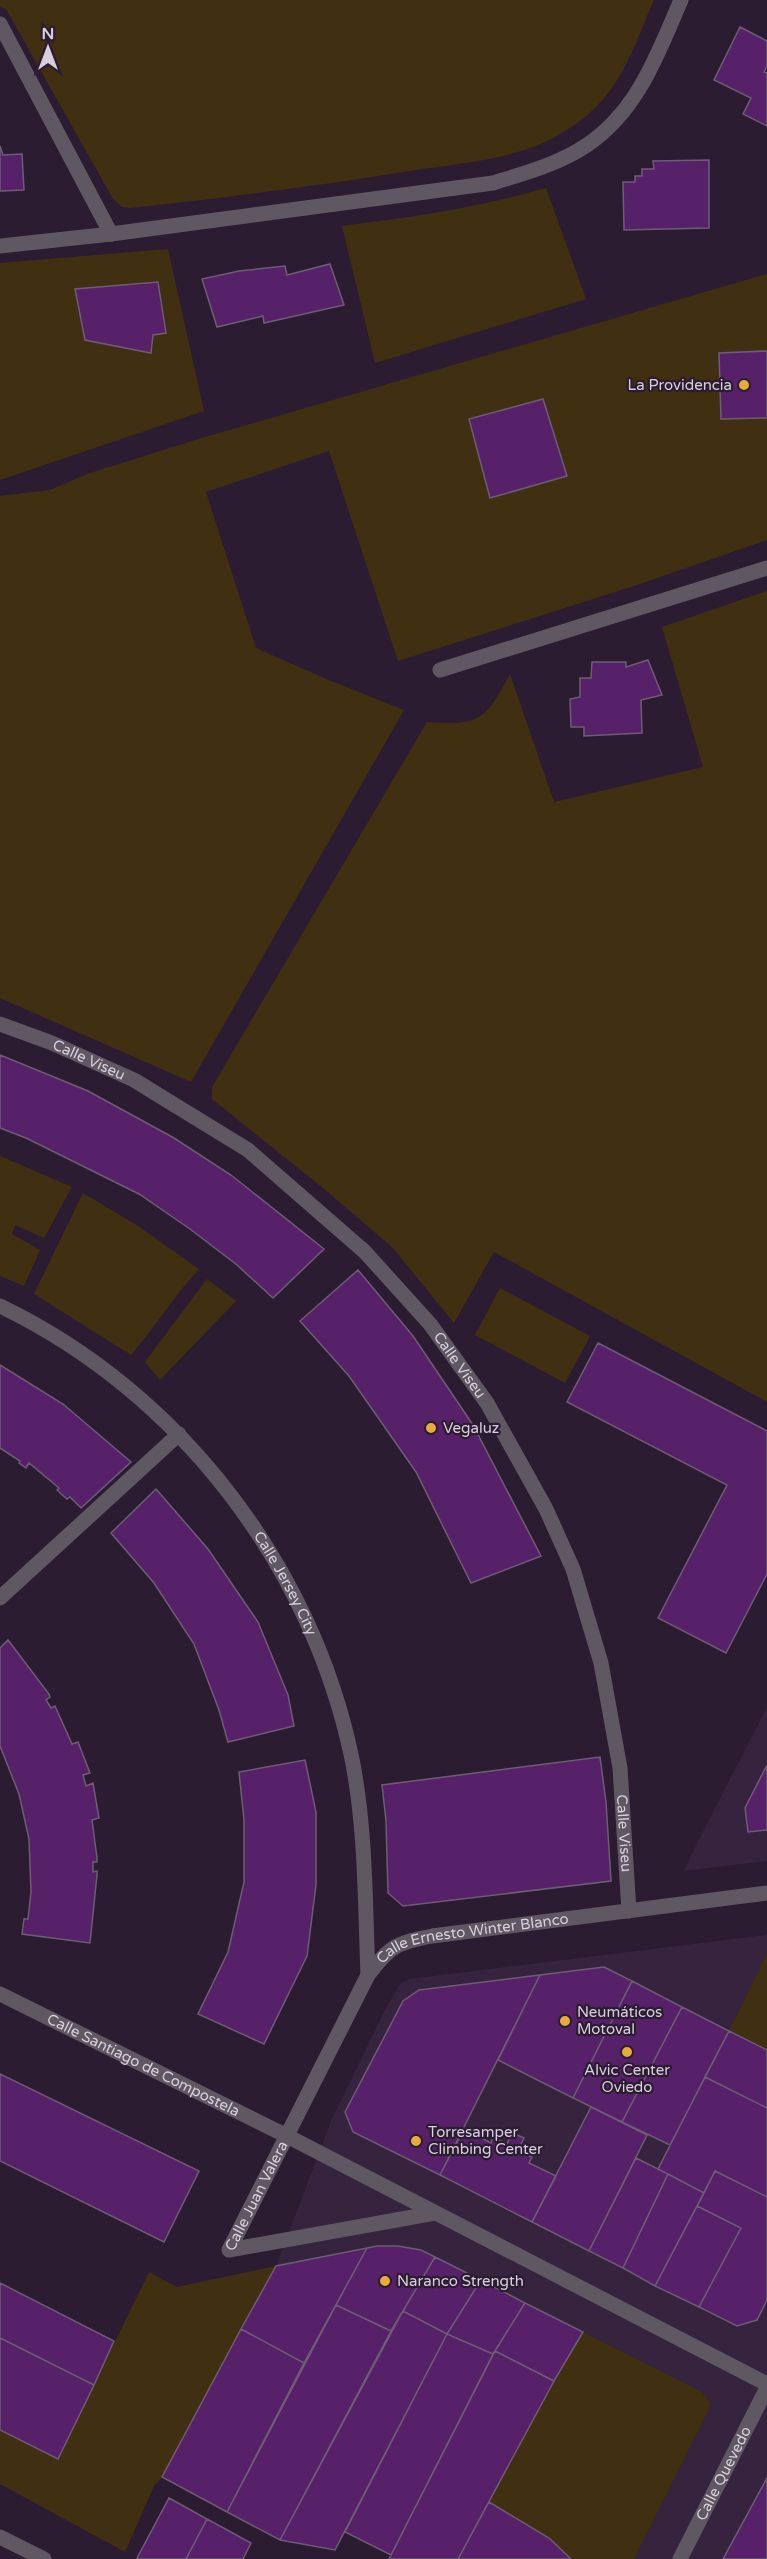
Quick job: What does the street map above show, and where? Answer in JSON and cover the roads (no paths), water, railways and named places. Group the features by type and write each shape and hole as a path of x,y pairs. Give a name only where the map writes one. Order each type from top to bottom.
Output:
{"street":[{"path":"0,246 111,234 494,183 545,166 587,146 616,121 647,77 681,0"},
{"path":"0,24 111,234"},
{"path":"440,670 767,568"},
{"name":"Calle Viseu","path":"0,1024 52,1043 134,1080 248,1150 365,1252 430,1324 487,1403 546,1509 573,1569 598,1652 620,1768 629,1911"},
{"name":"Calle Jersey City","path":"0,1306 41,1327 89,1358 120,1381 179,1434 226,1489 261,1538 298,1599 330,1678 352,1759 359,1815 368,1975"},
{"path":"0,1598 179,1434"},
{"name":"Calle Ernesto Winter Blanco","path":"287,2136 368,1975 395,1945 414,1940 767,1893"},
{"name":"Calle Santiago de Compostela","path":"0,1994 287,2136"},
{"name":"Calle Juan Valera","path":"435,2213 229,2250 287,2136 435,2213 767,2386"},
{"name":"Calle Quevedo","path":"680,2559 767,2386"},
{"path":"0,2537 44,2559"}],"place":[{"name":"La Providencia","path":"744,385"},
{"name":"Vegaluz","path":"431,1428"},
{"name":"Neumáticos Motoval","path":"565,2021"},
{"name":"Alvic Center Oviedo","path":"627,2052"},
{"name":"Torresamper Climbing Center","path":"416,2141"},
{"name":"Naranco Strength","path":"385,2281"}]}
